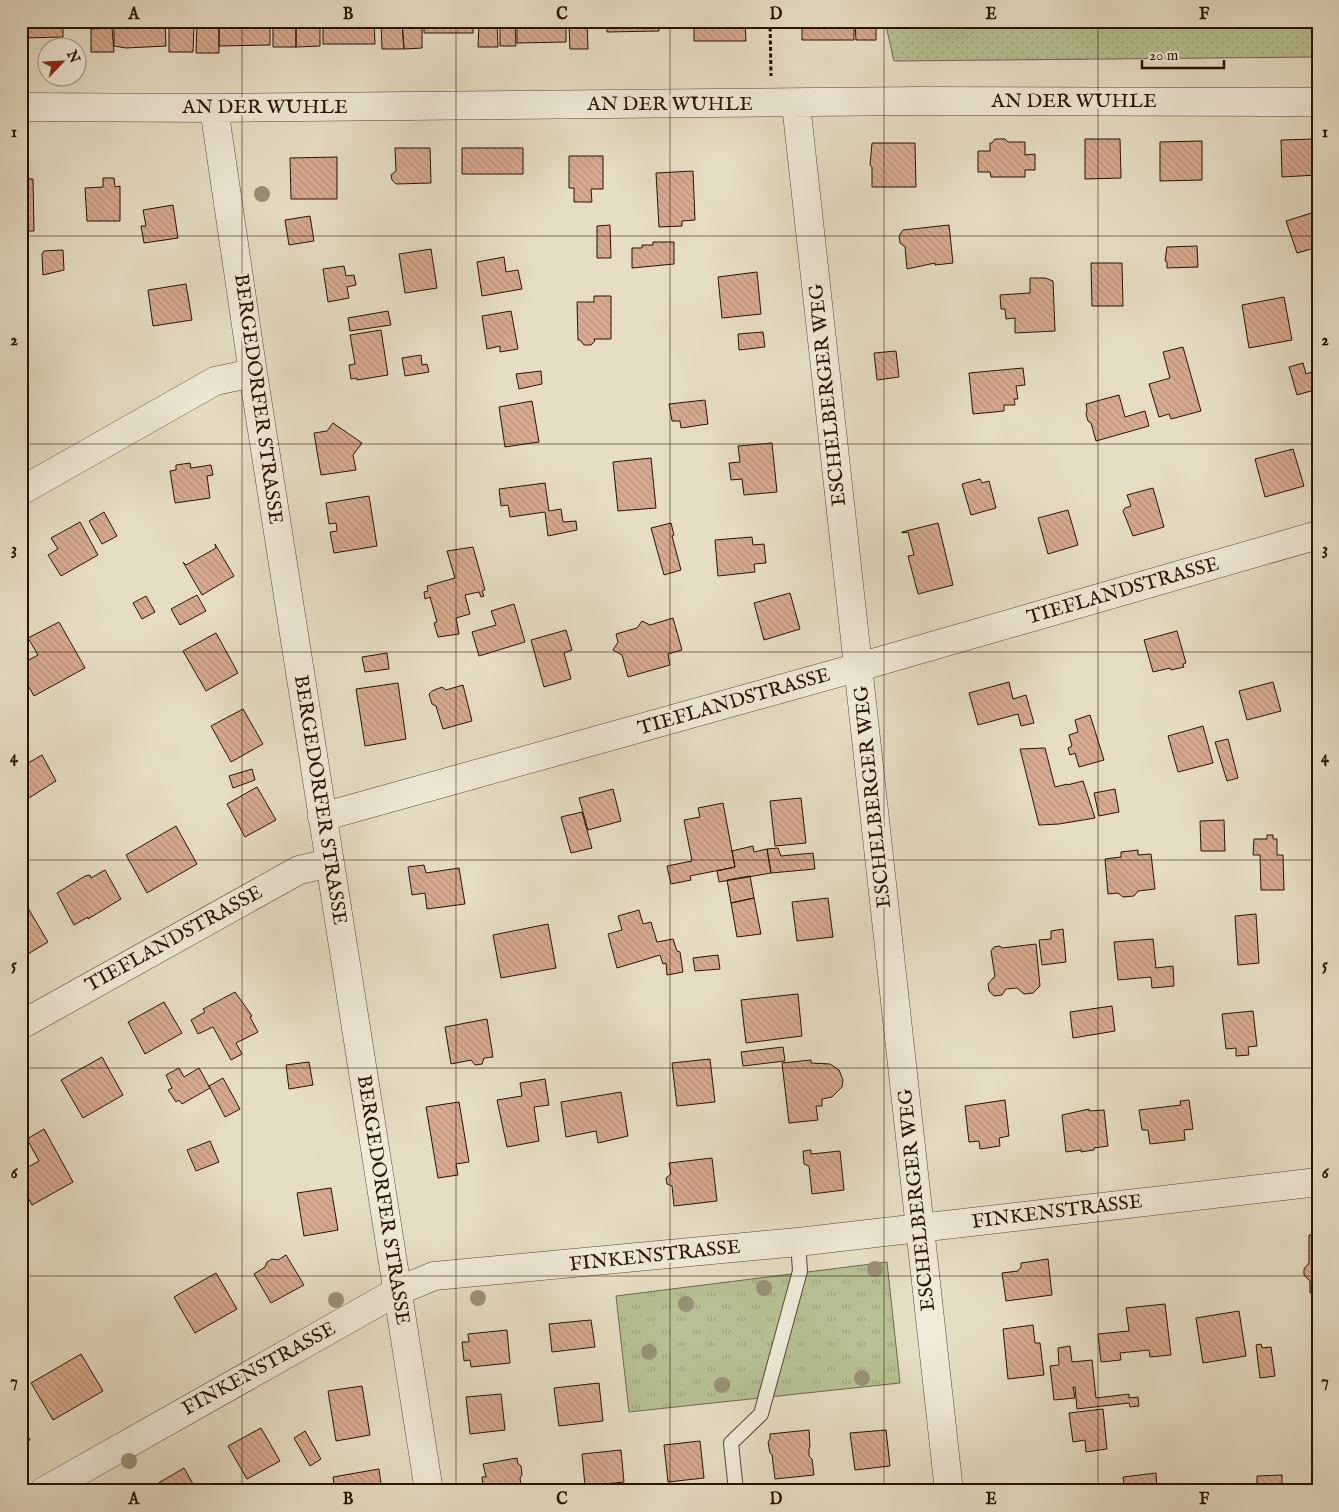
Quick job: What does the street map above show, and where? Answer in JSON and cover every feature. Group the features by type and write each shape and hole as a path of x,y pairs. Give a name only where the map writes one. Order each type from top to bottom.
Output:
{"street":[{"name":"AN DER WUHLE","path":"21,107 214,108 783,104 918,101 1318,102"},
{"name":"ESCHELBERGER WEG","path":"783,104 859,667 949,1491"},
{"name":"BERGEDORFER STRASSE","path":"214,108 322,817 429,1491"},
{"path":"21,491 215,381 253,373"},
{"name":"TIEFLANDSTRASSE","path":"322,817 859,667 1318,535"},
{"name":"TIEFLANDSTRASSE","path":"21,1024 299,870 330,863"},
{"name":"FINKENSTRASSE","path":"44,1491 398,1291 434,1276 798,1242 1318,1182"}],"lane":[{"path":"736,1491 731,1443 761,1414 800,1271 798,1242"}],"path":[{"path":"770,21 783,104"}],"green space":[{"path":"885,21 1318,21 1318,57 894,61"},
{"path":"887,1262 900,1383 629,1412 616,1296"}],"building":[{"path":"21,21 63,21 63,37 23,38 21,37"},
{"path":"114,21 165,21 166,46 126,48 114,46"},
{"path":"219,21 270,21 270,45 219,46"},
{"path":"323,21 374,21 375,44 323,44"},
{"path":"424,21 473,21 473,33 424,33"},
{"path":"517,21 566,21 566,42 517,43"},
{"path":"607,21 658,21 659,31 607,32"},
{"path":"694,21 745,21 746,41 694,41"},
{"path":"802,21 854,21 854,40 802,40"},
{"path":"402,22 422,23 422,48 404,49"},
{"path":"402,22 404,49 382,49 381,24"},
{"path":"479,22 497,22 498,47 478,47"},
{"path":"876,22 876,40 856,40 855,23"},
{"path":"219,23 219,53 196,53 197,24"},
{"path":"500,24 515,24 516,46 500,46"},
{"path":"587,24 588,49 570,49 569,26"},
{"path":"273,26 296,26 296,47 273,47"},
{"path":"296,26 320,26 320,46 296,47"},
{"path":"169,27 194,27 193,52 169,52"},
{"path":"112,28 114,52 91,52 91,29"},
{"path":"995,139 1005,139 1008,142 1025,142 1025,155 1035,154 1035,170 1025,170 1025,177 991,177 990,172 978,172 978,151 990,151 990,143"},
{"path":"1085,139 1120,139 1121,178 1085,179"},
{"path":"1316,139 1317,175 1282,177 1281,140"},
{"path":"1202,141 1202,180 1160,181 1160,142"},
{"path":"872,143 915,143 916,187 872,187 872,167 870,165"},
{"path":"395,148 430,148 431,183 396,184 392,180 391,175 396,171"},
{"path":"462,148 523,148 523,174 462,174"},
{"path":"569,156 603,156 603,189 591,189 592,202 574,202 574,188 569,188"},
{"path":"337,157 337,199 291,199 290,158"},
{"path":"693,171 695,220 682,221 682,226 659,227 656,173"},
{"path":"103,178 114,178 115,187 120,186 120,221 87,221 85,188 103,187"},
{"path":"21,179 33,179 34,231 21,231"},
{"path":"173,205 178,238 144,243 141,226 146,226 143,210"},
{"path":"1318,211 1318,247 1297,253 1286,221"},
{"path":"310,216 314,241 289,245 285,220"},
{"path":"610,225 611,258 597,258 597,226"},
{"path":"949,225 953,263 935,265 935,263 907,269 905,247 900,243 899,236 903,230"},
{"path":"653,242 674,242 674,264 632,268 632,248 642,248 642,245 653,245"},
{"path":"1197,246 1198,267 1167,268 1167,262 1165,261 1167,247"},
{"path":"431,249 437,288 405,293 399,254"},
{"path":"63,250 64,270 43,275 42,254 44,251"},
{"path":"504,257 506,272 518,270 522,289 482,296 477,262"},
{"path":"1091,263 1122,263 1123,306 1092,306"},
{"path":"344,266 346,276 354,275 356,285 347,287 349,298 328,302 323,269"},
{"path":"757,272 761,314 722,318 718,277"},
{"path":"1030,278 1045,278 1053,281 1055,331 1015,333 1015,318 1006,319 1005,309 1001,309 1000,295 1030,293"},
{"path":"186,284 192,320 153,326 148,290"},
{"path":"594,296 611,296 611,339 594,339 595,341 591,345 584,345 578,340 577,302 594,302"},
{"path":"1284,297 1292,340 1249,348 1242,305"},
{"path":"388,311 391,325 350,331 348,318"},
{"path":"511,311 518,349 500,352 500,346 487,349 482,316"},
{"path":"381,330 388,375 357,380 357,378 351,379 349,365 355,364 350,335"},
{"path":"763,332 765,347 739,350 738,334"},
{"path":"1183,347 1201,411 1171,419 1169,414 1159,417 1149,384 1170,378 1163,352"},
{"path":"896,351 899,377 877,380 874,353"},
{"path":"421,355 422,365 427,364 429,372 405,376 402,358"},
{"path":"1303,363 1306,374 1318,370 1318,389 1297,395 1289,367"},
{"path":"1023,368 1025,385 1016,386 1018,399 1014,399 1015,405 1004,405 1004,411 973,414 969,373"},
{"path":"541,371 542,384 519,389 516,374"},
{"path":"1119,395 1125,417 1145,411 1149,426 1096,441 1091,423 1088,421 1086,414 1086,404"},
{"path":"705,400 708,424 681,428 680,421 672,421 669,404"},
{"path":"532,401 539,442 505,447 499,407"},
{"path":"333,423 362,443 353,455 356,470 321,475 314,433 327,431"},
{"path":"772,443 777,492 744,495 742,479 731,480 729,463 740,462 738,446"},
{"path":"1293,449 1304,486 1265,497 1255,459"},
{"path":"651,458 656,508 618,511 613,462"},
{"path":"190,463 191,468 211,465 213,475 207,476 210,498 175,503 170,471 176,470 176,465"},
{"path":"980,479 982,483 989,481 996,508 971,515 962,484"},
{"path":"545,483 549,511 561,509 563,522 576,521 577,530 548,536 545,512 510,517 508,505 501,506 499,489"},
{"path":"1153,488 1164,527 1133,536 1123,511 1131,506 1127,495"},
{"path":"369,496 377,546 334,553 330,532 337,531 336,523 329,524 326,503"},
{"path":"1068,510 1078,545 1048,554 1038,518"},
{"path":"104,512 117,536 102,544 89,521"},
{"path":"80,522 98,555 61,576 48,555 58,549 51,538"},
{"path":"671,523 674,535 672,536 681,570 664,575 651,528"},
{"path":"938,523 953,585 918,594 908,556 914,555 908,532 902,532"},
{"path":"752,537 753,545 764,544 766,563 754,564 755,572 718,576 715,540"},
{"path":"215,544 234,576 202,595 183,562 186,565 216,548"},
{"path":"473,547 485,590 482,591 484,596 481,597 479,592 465,595 470,614 456,618 459,634 438,637 434,623 437,622 430,597 425,599 424,592 428,591 427,586 455,578 447,551"},
{"path":"790,593 800,629 764,640 754,603"},
{"path":"197,595 206,611 180,625 171,609"},
{"path":"146,596 155,612 142,619 133,603"},
{"path":"514,604 525,642 479,656 472,632 496,625 491,611"},
{"path":"673,618 682,650 668,654 670,665 628,677 622,655 613,650 618,642 616,634 637,628 642,621 650,625"},
{"path":"59,622 85,668 34,696 21,673 21,664 38,655 28,638"},
{"path":"566,630 572,650 564,653 571,679 544,687 531,640"},
{"path":"1177,631 1186,663 1183,664 1184,667 1153,672 1144,640"},
{"path":"216,633 238,673 206,691 183,651"},
{"path":"387,653 389,669 365,672 362,657"},
{"path":"1009,682 1013,699 1026,695 1034,723 1021,726 1018,714 978,725 969,693"},
{"path":"1273,682 1281,711 1247,720 1239,691"},
{"path":"398,683 406,739 365,746 356,689"},
{"path":"463,685 472,721 443,729 436,706 432,704 429,694 442,687 446,690"},
{"path":"243,709 263,744 231,762 211,726"},
{"path":"1090,715 1104,760 1079,767 1075,753 1070,755 1068,748 1072,746 1069,735 1078,732 1075,720"},
{"path":"1203,726 1213,763 1178,772 1168,736"},
{"path":"1228,739 1238,778 1227,781 1215,742"},
{"path":"1045,748 1055,787 1083,781 1095,818 1039,825 1020,749"},
{"path":"42,755 56,781 21,803 21,767"},
{"path":"1314,760 1318,760 1318,806 1317,806"},
{"path":"252,769 255,780 233,788 229,776"},
{"path":"257,787 276,820 245,837 227,804"},
{"path":"613,789 621,821 588,830 579,798"},
{"path":"1115,789 1119,812 1099,816 1094,793"},
{"path":"801,798 806,843 775,846 770,801"},
{"path":"723,803 735,867 690,876 691,880 671,884 667,866 692,861 684,820 700,817 698,808"},
{"path":"582,812 592,848 571,853 561,817"},
{"path":"1224,820 1225,851 1201,851 1200,821"},
{"path":"176,826 197,864 147,893 126,855"},
{"path":"1267,835 1273,835 1273,839 1277,839 1277,855 1283,855 1284,890 1261,890 1260,855 1253,855 1254,839 1267,839"},
{"path":"753,846 754,852 767,849 771,873 719,882 717,871 735,867 732,851"},
{"path":"778,848 781,856 813,853 815,869 771,873 767,849"},
{"path":"1138,850 1138,855 1151,854 1155,889 1138,891 1134,896 1123,897 1118,893 1108,894 1105,859 1121,857 1121,852"},
{"path":"424,865 426,873 459,868 465,904 427,909 425,893 412,895 408,867"},
{"path":"105,870 121,899 88,919 88,917 74,925 57,893 85,876 90,875 91,878"},
{"path":"750,876 754,898 731,903 727,880"},
{"path":"754,898 761,934 737,937 731,903"},
{"path":"828,898 833,937 797,941 792,902"},
{"path":"25,903 48,942 21,958 21,905"},
{"path":"639,910 643,924 651,922 657,942 673,939 677,951 680,952 683,972 667,975 666,963 663,964 660,955 617,968 608,934 622,930 618,916"},
{"path":"1256,914 1259,963 1238,965 1235,916"},
{"path":"548,924 556,968 501,978 493,935"},
{"path":"1063,929 1066,962 1042,965 1039,940 1051,939 1051,931"},
{"path":"1153,939 1156,968 1173,966 1174,986 1152,988 1151,977 1118,980 1114,942"},
{"path":"1036,944 1040,986 1033,993 1024,994 1017,988 1006,989 1002,995 994,996 989,991 988,984 995,977 991,951 994,947 1000,946 1002,948"},
{"path":"718,955 720,969 695,971 693,958"},
{"path":"235,992 252,1016 250,1017 258,1032 236,1043 242,1054 231,1060 213,1027 198,1034 191,1020 205,1012 203,1009"},
{"path":"798,994 802,1036 746,1043 741,1000"},
{"path":"164,1002 182,1033 145,1054 128,1022"},
{"path":"1112,1006 1115,1031 1073,1038 1070,1012"},
{"path":"1253,1011 1257,1046 1248,1047 1249,1055 1236,1056 1236,1048 1226,1049 1222,1014"},
{"path":"487,1019 493,1057 484,1058 482,1064 475,1065 471,1060 451,1064 445,1027"},
{"path":"783,1047 785,1061 743,1066 741,1052"},
{"path":"102,1057 123,1095 83,1118 61,1080"},
{"path":"710,1059 715,1102 677,1106 672,1063"},
{"path":"811,1060 811,1063 830,1064 839,1070 843,1080 842,1087 832,1097 822,1099 822,1106 816,1106 818,1120 789,1123 782,1063"},
{"path":"309,1062 313,1085 289,1089 286,1065"},
{"path":"179,1068 184,1077 199,1068 210,1088 182,1104 179,1100 176,1102 168,1090 172,1088 166,1075"},
{"path":"223,1078 240,1109 225,1117 209,1086"},
{"path":"545,1079 549,1105 534,1107 539,1141 507,1147 497,1100 522,1096 520,1083"},
{"path":"621,1092 628,1136 598,1143 596,1131 566,1137 561,1102"},
{"path":"1005,1100 1009,1136 999,1138 1000,1146 980,1149 979,1141 969,1142 965,1106"},
{"path":"1189,1100 1193,1129 1184,1130 1185,1140 1150,1144 1148,1130 1142,1130 1139,1110 1181,1105 1180,1101"},
{"path":"459,1102 469,1162 456,1164 458,1175 438,1178 426,1107"},
{"path":"1089,1109 1089,1111 1104,1110 1108,1146 1081,1152 1081,1150 1066,1152 1062,1115"},
{"path":"44,1129 73,1182 32,1205 21,1185 21,1171 39,1161 27,1139"},
{"path":"210,1141 219,1162 196,1171 187,1150"},
{"path":"811,1150 811,1154 840,1151 844,1190 812,1194 809,1166 804,1164 803,1151"},
{"path":"712,1158 717,1201 674,1206 672,1186 667,1184 666,1178 671,1174 669,1163"},
{"path":"331,1188 338,1230 304,1236 297,1193"},
{"path":"1309,1235 1318,1235 1318,1293 1310,1293 1310,1281 1304,1275 1304,1269 1309,1263"},
{"path":"286,1255 304,1285 271,1303 254,1274 265,1267 267,1262 272,1259 278,1260"},
{"path":"1048,1259 1052,1295 1006,1301 1002,1273 1018,1271 1021,1263"},
{"path":"216,1273 237,1309 195,1333 174,1297"},
{"path":"1165,1304 1171,1355 1150,1357 1149,1350 1120,1353 1121,1360 1101,1362 1098,1334 1129,1331 1126,1308"},
{"path":"1239,1311 1246,1356 1203,1363 1196,1318"},
{"path":"591,1320 595,1347 552,1352 549,1324"},
{"path":"1033,1325 1035,1343 1040,1343 1044,1375 1008,1379 1003,1329"},
{"path":"507,1330 510,1363 471,1367 470,1360 464,1361 462,1342 469,1342 468,1334"},
{"path":"1261,1344 1262,1348 1271,1347 1275,1376 1260,1378 1256,1345"},
{"path":"1070,1346 1072,1362 1092,1360 1096,1398 1129,1394 1129,1398 1138,1397 1139,1406 1130,1407 1129,1403 1077,1409 1075,1387 1073,1387 1075,1398 1054,1400 1050,1366 1059,1365 1058,1348"},
{"path":"81,1354 103,1391 53,1420 31,1383"},
{"path":"599,1383 603,1421 559,1426 554,1388"},
{"path":"362,1386 370,1435 336,1441 328,1391"},
{"path":"501,1394 505,1430 470,1434 466,1397"},
{"path":"1103,1409 1107,1449 1086,1452 1085,1440 1073,1442 1069,1413"},
{"path":"21,1425 30,1440 21,1445"},
{"path":"261,1428 280,1461 247,1479 228,1446"},
{"path":"809,1430 809,1456 812,1459 814,1475 775,1479 772,1455 768,1442 770,1434"},
{"path":"886,1430 890,1466 855,1470 850,1433"},
{"path":"305,1431 321,1459 310,1466 294,1438"},
{"path":"700,1441 704,1478 668,1482 664,1445"},
{"path":"621,1450 624,1482 585,1486 582,1454"},
{"path":"517,1458 518,1464 521,1466 522,1491 488,1491 488,1488 483,1489 482,1477 486,1477 483,1464"},
{"path":"184,1468 197,1491 151,1491 150,1488"},
{"path":"379,1469 382,1491 335,1491 333,1477"},
{"path":"1156,1473 1157,1491 1122,1491 1125,1490 1123,1477"},
{"path":"1282,1475 1282,1491 1257,1491 1257,1476"},
{"path":"1057,1484 1058,1491 1019,1491 1019,1488"},
{"path":"700,1486 700,1491 669,1491 668,1489"}]}
